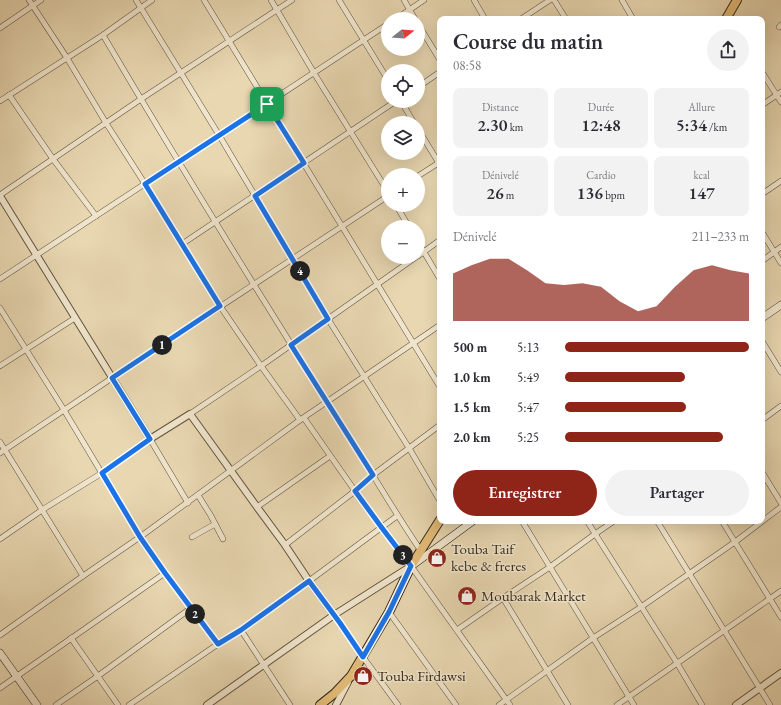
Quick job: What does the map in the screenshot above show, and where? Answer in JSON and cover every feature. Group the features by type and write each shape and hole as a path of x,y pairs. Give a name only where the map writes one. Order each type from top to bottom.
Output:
{"main road":[{"path":"728,16 737,0"},
{"path":"765,316 781,305"},
{"path":"320,705 335,693 351,676 389,612 411,566 438,524"},
{"path":"411,566 469,524"},
{"path":"0,653 37,705"}],"street":[{"path":"29,0 67,58 220,306 261,366 411,566 510,705"},
{"path":"0,28 41,0"},
{"path":"136,0 219,135 328,319 365,376 437,496"},
{"path":"0,101 103,35 152,0"},
{"path":"204,0 437,382"},
{"path":"271,0 381,181"},
{"path":"188,503 0,195 141,99 292,0"},
{"path":"339,0 381,68"},
{"path":"404,0 410,10"},
{"path":"407,12 424,0"},
{"path":"474,0 483,16"},
{"path":"526,16 550,0"},
{"path":"554,0 564,16"},
{"path":"622,0 631,16"},
{"path":"0,279 381,29"},
{"path":"103,35 291,345 373,475 397,516 421,551"},
{"path":"425,35 437,55"},
{"path":"425,82 437,74"},
{"path":"765,76 779,94 781,102"},
{"path":"765,103 779,94"},
{"path":"9,95 53,159 96,216"},
{"path":"182,244 386,108"},
{"path":"425,140 437,158"},
{"path":"425,172 437,165"},
{"path":"765,192 781,181"},
{"path":"2,452 381,201"},
{"path":"765,237 781,262"},
{"path":"425,251 437,242"},
{"path":"765,258 781,247"},
{"path":"425,254 437,274"},
{"path":"0,539 42,510 102,473 150,439 261,366 406,264"},
{"path":"0,308 64,410 140,537 218,644"},
{"path":"0,366 75,318"},
{"path":"0,635 198,496 302,419 437,327"},
{"path":"765,346 781,372"},
{"path":"765,418 781,406"},
{"path":"190,414 398,705"},
{"path":"285,545 355,491 373,475 437,427"},
{"path":"0,442 2,452 42,510 82,576"},
{"path":"257,507 330,456"},
{"path":"765,477 781,503"},
{"path":"198,496 223,538"},
{"path":"765,520 781,508"},
{"path":"129,705 241,630 397,516"},
{"path":"192,537 215,524"},
{"path":"524,524 634,705"},
{"path":"590,524 678,663 702,705"},
{"path":"456,630 550,568 610,524"},
{"path":"659,524 770,705"},
{"path":"724,524 781,617"},
{"path":"499,705 593,638 642,607 759,524"},
{"path":"208,705 334,615 411,566"},
{"path":"0,688 165,573"},
{"path":"617,705 781,591"},
{"path":"503,598 568,705"},
{"path":"56,705 191,608"},
{"path":"389,612 456,705"},
{"path":"241,630 290,705"},
{"path":"71,638 118,705"},
{"path":"736,705 781,673"},
{"path":"343,705 338,702 351,676"}],"place":[{"name":"Touba Taif kebe & freres","path":"437,558"},
{"name":"Moubarak Market","path":"467,596"},
{"name":"Touba Firdawsi","path":"363,676"}],"route":[{"path":"267,104 304,163 255,196 328,319 291,345 373,475 355,491 411,566 389,612 363,657 309,581 241,630 218,644 140,537 102,473 150,439 112,378 220,306 145,184 267,104"}]}
